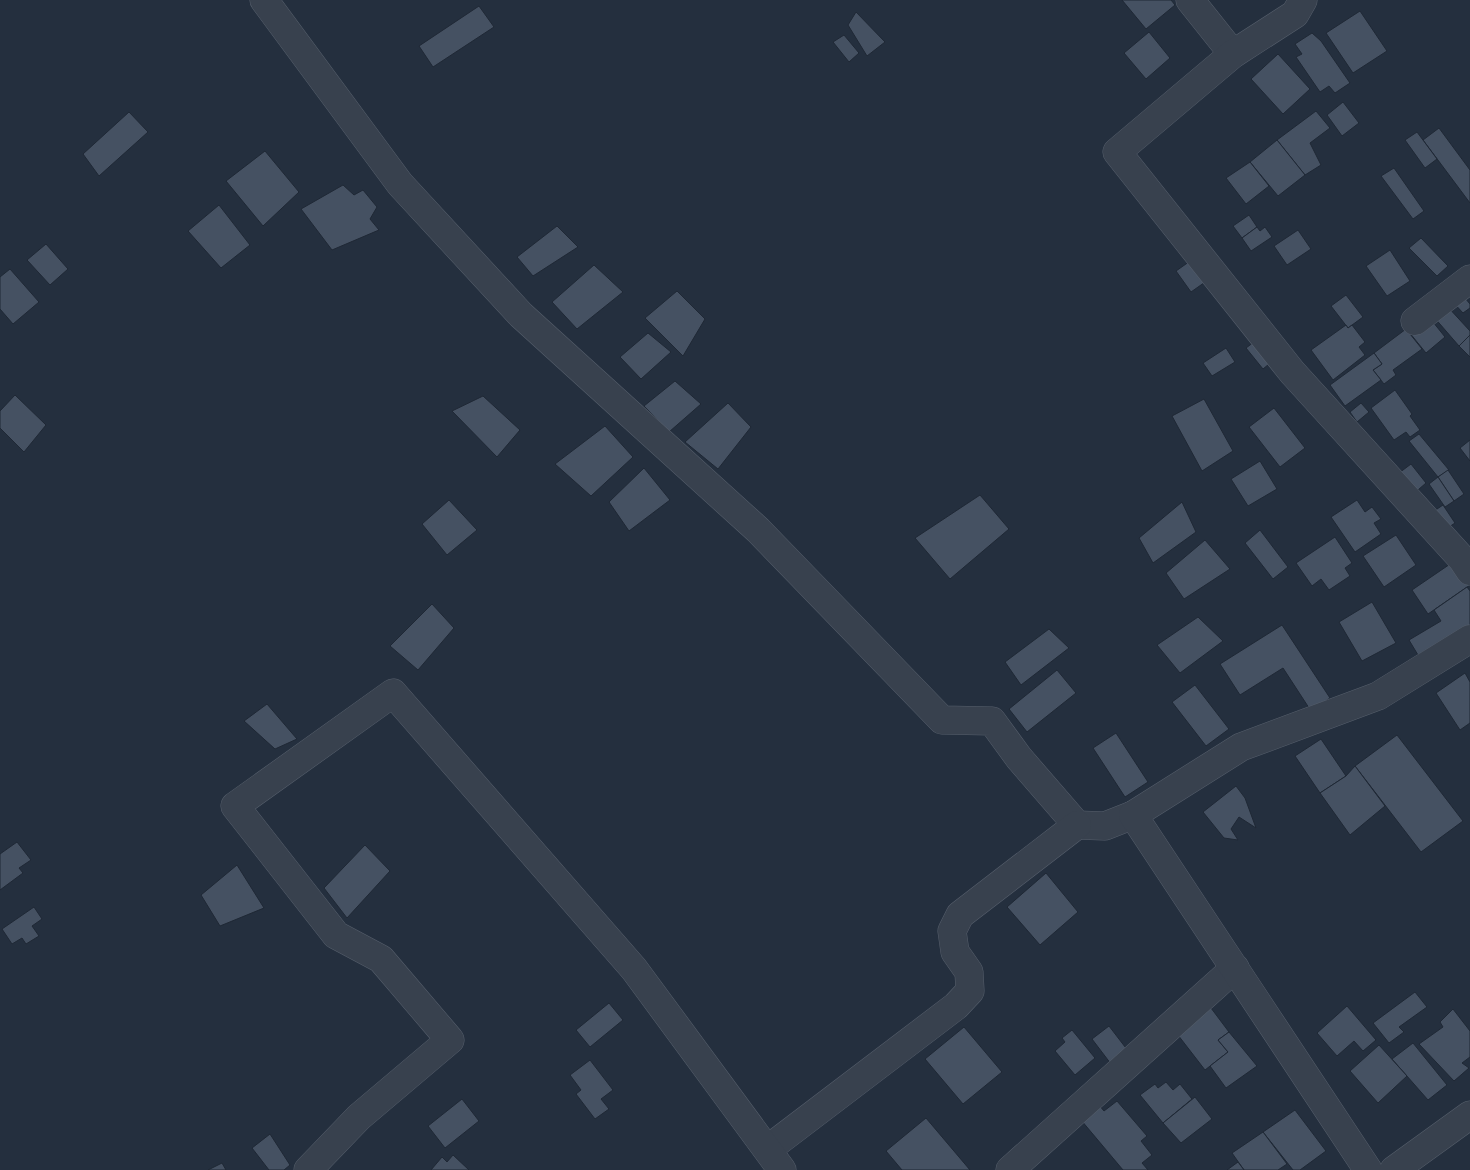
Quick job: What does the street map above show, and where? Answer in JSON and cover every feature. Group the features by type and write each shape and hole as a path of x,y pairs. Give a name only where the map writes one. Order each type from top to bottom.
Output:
{"street":[{"path":"264,0 400,184 520,315 758,530 942,720 992,721 1018,758 1077,825"},
{"path":"1190,0 1233,54"},
{"path":"1303,0 1295,14 1233,54 1117,152 1292,372 1462,559 1470,571"},
{"path":"1415,321 1470,279"},
{"path":"308,1170 359,1117 450,1040 380,959 336,935 235,806 393,693 634,969 775,1159 956,1006 970,991 969,972 955,952 952,931 960,915 1077,825 1105,826 1133,815 1240,747 1378,696 1470,639"},
{"path":"1133,815 1368,1170"},
{"path":"1010,1170 1235,968"},
{"path":"1394,1170 1470,1115"}],"building":[{"path":"1122,0 1171,0 1175,5 1146,29"},
{"path":"479,6 494,27 433,67 419,46"},
{"path":"1360,11 1387,51 1353,73 1326,33"},
{"path":"856,12 885,42 867,56 848,25"},
{"path":"1149,32 1170,58 1146,79 1124,53"},
{"path":"1312,33 1321,41 1350,83 1335,93 1329,86 1320,92 1296,57 1302,54 1295,44"},
{"path":"844,35 859,53 849,62 833,42"},
{"path":"1278,54 1310,89 1283,114 1251,79"},
{"path":"1343,102 1359,123 1342,136 1327,115"},
{"path":"1316,111 1330,128 1310,143 1321,165 1305,175 1277,140"},
{"path":"129,112 148,132 99,176 83,154"},
{"path":"1439,128 1470,170 1470,203 1423,140"},
{"path":"1417,132 1437,159 1425,168 1405,140"},
{"path":"1277,140 1305,175 1278,196 1250,162"},
{"path":"265,151 299,192 263,226 226,181"},
{"path":"1250,162 1269,186 1246,204 1226,178"},
{"path":"1394,168 1424,211 1413,219 1381,176"},
{"path":"343,185 354,195 363,190 377,207 370,219 379,230 332,250 301,209"},
{"path":"219,205 250,245 221,268 188,231"},
{"path":"1249,215 1257,227 1242,238 1233,226"},
{"path":"557,226 578,247 533,276 517,257"},
{"path":"1257,227 1260,231 1265,227 1272,237 1251,251 1242,238"},
{"path":"1298,230 1311,249 1287,265 1274,246"},
{"path":"1421,238 1448,266 1437,276 1409,248"},
{"path":"46,244 68,269 50,285 27,260"},
{"path":"1390,250 1410,281 1387,296 1366,266"},
{"path":"1193,259 1208,280 1191,292 1176,271"},
{"path":"594,265 623,292 577,329 552,302"},
{"path":"10,269 39,302 13,324 0,309 0,277"},
{"path":"677,291 705,319 683,356 645,318"},
{"path":"1461,293 1470,304 1470,308 1463,313 1451,300"},
{"path":"1346,295 1363,317 1348,328 1331,306"},
{"path":"1447,306 1470,331 1470,335 1459,346 1433,316"},
{"path":"1429,317 1445,337 1426,353 1409,332"},
{"path":"1346,325 1348,328 1352,325 1365,342 1359,347 1365,355 1333,380 1311,350"},
{"path":"1406,329 1422,349 1393,370 1396,375 1384,384 1373,370 1382,364 1374,353"},
{"path":"648,333 671,352 641,379 620,357"},
{"path":"1470,335 1470,357 1459,346"},
{"path":"1258,339 1275,359 1263,369 1246,348"},
{"path":"1226,348 1235,362 1212,376 1203,363"},
{"path":"1374,353 1382,364 1373,370 1381,380 1345,406 1330,385"},
{"path":"675,381 701,404 669,432 644,406"},
{"path":"1395,390 1412,414 1410,416 1420,430 1410,437 1406,432 1394,440 1371,408"},
{"path":"15,395 46,425 24,452 0,428 0,411"},
{"path":"483,396 520,430 497,457 452,411"},
{"path":"1204,399 1233,451 1202,471 1172,416"},
{"path":"728,403 751,427 718,469 685,442"},
{"path":"1361,403 1369,412 1357,422 1350,412"},
{"path":"1274,408 1305,448 1280,467 1249,427"},
{"path":"605,426 633,457 591,496 555,464"},
{"path":"1419,434 1449,470 1438,477 1409,441"},
{"path":"1470,440 1470,461 1460,448"},
{"path":"1260,461 1277,489 1248,506 1231,479"},
{"path":"1411,464 1426,483 1411,496 1395,476"},
{"path":"644,468 670,500 629,531 609,502"},
{"path":"1448,470 1464,494 1454,501 1438,477"},
{"path":"1438,477 1454,501 1445,507 1429,484"},
{"path":"980,495 1009,529 950,579 915,538"},
{"path":"449,500 477,530 447,555 422,524"},
{"path":"1357,500 1365,512 1372,507 1381,519 1374,523 1381,534 1355,552 1331,517"},
{"path":"1182,502 1196,532 1153,563 1139,538"},
{"path":"1443,505 1455,523 1443,531 1431,513"},
{"path":"1260,530 1288,567 1273,579 1245,543"},
{"path":"1396,535 1416,565 1384,587 1363,556"},
{"path":"1335,537 1352,563 1345,568 1350,576 1329,590 1321,579 1312,586 1296,563"},
{"path":"1205,540 1230,569 1184,599 1166,573"},
{"path":"1456,560 1470,580 1470,585 1428,614 1412,590"},
{"path":"1467,587 1470,591 1470,625 1418,655 1409,640 1441,621 1434,610"},
{"path":"1372,602 1396,643 1362,661 1339,622"},
{"path":"432,604 454,628 418,670 390,646"},
{"path":"1198,617 1223,641 1180,673 1157,645"},
{"path":"1282,625 1330,698 1311,711 1283,668 1240,695 1220,664"},
{"path":"1049,629 1069,648 1021,685 1005,662"},
{"path":"1057,670 1076,693 1027,732 1009,709"},
{"path":"1465,673 1470,682 1470,723 1460,730 1436,693"},
{"path":"1195,685 1229,729 1206,746 1172,702"},
{"path":"267,704 297,739 275,749 244,721"},
{"path":"1116,733 1148,782 1125,797 1093,748"},
{"path":"1397,735 1463,821 1421,852 1355,766"},
{"path":"1321,739 1346,776 1320,793 1295,756"},
{"path":"1355,766 1385,806 1350,835 1320,793 1346,776"},
{"path":"1236,786 1245,798 1256,828 1239,817 1231,829 1238,840 1224,838 1203,812"},
{"path":"17,842 31,860 19,868 23,873 0,890 0,854"},
{"path":"365,845 390,871 347,918 324,888"},
{"path":"237,865 264,908 220,926 201,895"},
{"path":"1046,873 1078,912 1040,945 1007,907"},
{"path":"34,907 42,919 32,926 39,936 26,944 22,938 12,944 2,929"},
{"path":"1415,992 1427,1007 1399,1027 1404,1032 1389,1043 1373,1023"},
{"path":"1205,1000 1229,1032 1218,1040 1228,1052 1205,1070 1171,1026"},
{"path":"609,1003 623,1020 590,1047 576,1030"},
{"path":"1347,1006 1376,1040 1363,1051 1354,1041 1337,1056 1317,1033"},
{"path":"1453,1009 1470,1031 1470,1057 1462,1063 1469,1068 1454,1081 1419,1044 1443,1027 1440,1022"},
{"path":"1109,1026 1132,1056 1111,1064 1092,1039"},
{"path":"964,1027 1002,1072 963,1104 925,1059"},
{"path":"1072,1030 1095,1058 1075,1075 1055,1051 1065,1042 1062,1038"},
{"path":"1229,1032 1257,1066 1226,1088 1210,1066 1228,1052 1218,1040"},
{"path":"1413,1043 1447,1085 1428,1100 1392,1059"},
{"path":"1379,1045 1407,1076 1378,1103 1350,1071"},
{"path":"590,1060 613,1090 601,1099 609,1109 595,1119 576,1094 581,1090 570,1075"},
{"path":"1166,1082 1173,1090 1180,1084 1192,1099 1163,1123 1140,1095 1155,1084 1158,1088"},
{"path":"1195,1097 1212,1119 1181,1143 1163,1123"},
{"path":"462,1099 479,1121 445,1148 428,1126"},
{"path":"1117,1101 1147,1136 1141,1141 1152,1155 1142,1163 1148,1170 1123,1170 1081,1120 1099,1105 1104,1111"},
{"path":"1295,1110 1326,1151 1300,1170 1293,1170 1263,1132"},
{"path":"926,1118 970,1170 902,1170 886,1151"},
{"path":"1263,1132 1287,1164 1278,1170 1244,1170 1232,1153"},
{"path":"270,1134 290,1165 284,1170 269,1170 252,1148"},
{"path":"453,1155 469,1170 431,1170 442,1157 447,1162"},
{"path":"1238,1162 1244,1170 1227,1170"},
{"path":"222,1163 226,1170 208,1170"}]}
